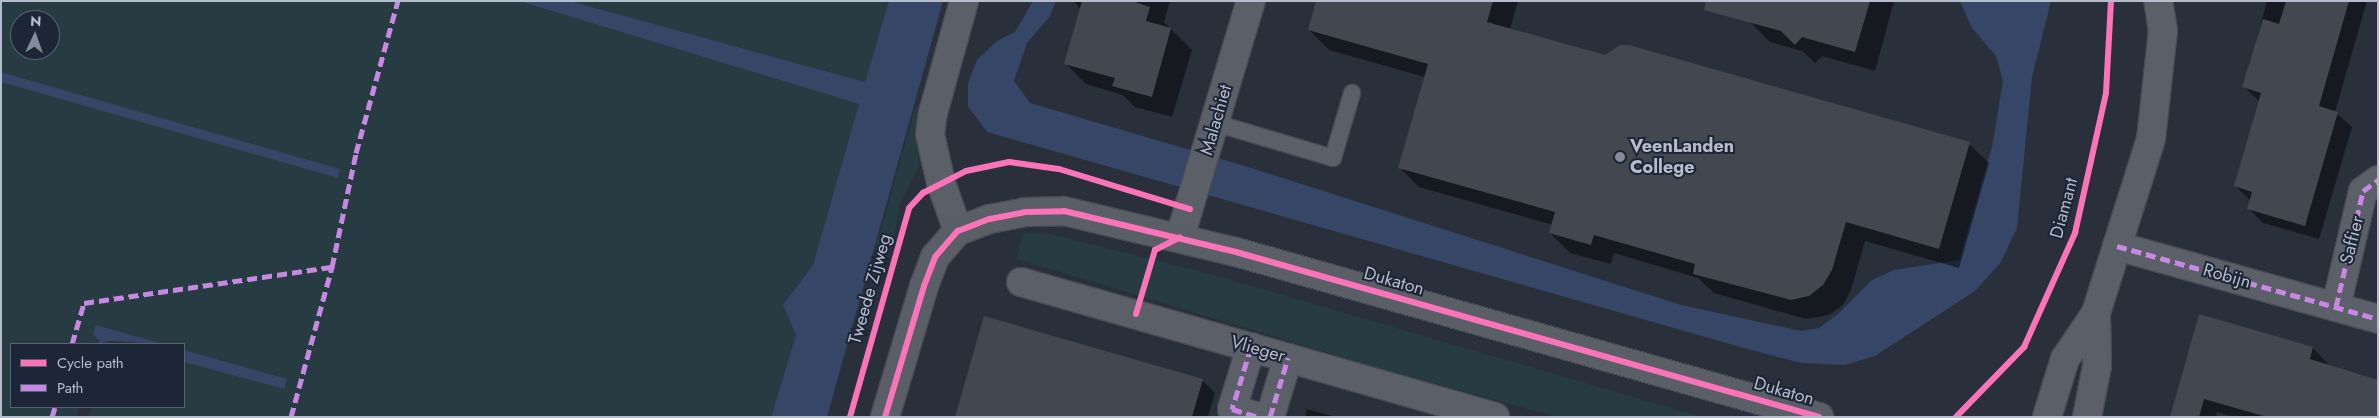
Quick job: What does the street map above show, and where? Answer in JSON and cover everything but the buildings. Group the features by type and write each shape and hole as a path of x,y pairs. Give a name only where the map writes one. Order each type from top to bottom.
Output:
{"street":[{"path":"885,417 924,286 935,257 958,231 941,183 930,134 933,113 964,1"},
{"name":"Malachiet","path":"1180,237 1216,123 1250,1"},
{"path":"2047,417 2065,359 2096,313 2151,139 2163,32 2158,1"},
{"name":"Saffier","path":"2336,307 2364,191 2378,180"},
{"name":"Dukaton","path":"958,231 990,219 1025,212 1064,211 1180,237 1818,417"},
{"name":"Robijn","path":"2117,246 2378,319"},
{"name":"Vlieger","path":"1021,282 1496,417"},
{"path":"2088,417 2098,366 2096,313"},
{"path":"1251,347 1232,409 1257,416 1288,358"}],"lane":[{"path":"1216,123 1333,158 1352,93"}],"shaded area":[{"path":"1,1 519,1 859,104 813,265 783,305 796,335 771,417 89,417 92,408 185,408 185,362 284,389 287,379 185,350 185,343 160,343 96,325 98,343 10,343 10,408 80,408 77,417 1,417 1,82 338,177 340,170 1,72"},
{"path":"570,1 889,1 866,82"},
{"path":"917,103 919,167 900,203 894,237 883,252 876,246"},
{"path":"1023,233 1046,233 1214,275 1702,417 1557,417 1379,368 1017,259"}],"water":[{"path":"519,1 570,1 865,82 889,1 943,1 827,417 771,417 796,335 783,305 813,265 859,104"},
{"path":"1033,1 1056,1 1050,16 1027,43 1014,81 1030,103 1248,167 1681,305 1801,331 1819,328 1838,314 1872,280 1894,270 1959,260 1992,147 2003,81 1996,56 1972,28 1960,1 2051,1 2032,77 2017,228 2001,262 1975,291 1875,356 1845,365 1802,363 1751,350 987,132 968,106 968,83 977,60 997,41 1015,32"},
{"path":"1,72 340,169 338,178 1,82"},
{"path":"96,325 160,343 110,341 98,343 99,340 93,334"},
{"path":"185,350 287,379 284,389 185,362"}],"marked path":[{"path":"291,417 332,267 356,153 398,1"},
{"path":"2336,307 2363,191 2378,180"},
{"path":"2117,246 2378,319"},
{"path":"72,343 84,303 332,267"},
{"path":"1251,347 1232,409 1258,417"},
{"path":"1270,417 1288,358"},
{"path":"52,417 55,408"}],"cycle path":[{"name":"Diamant","path":"1956,417 2024,347 2075,233 2106,93 2111,1"},
{"name":"Tweede Zijweg","path":"850,417 909,208 923,193 966,171 1009,162 1059,169 1190,209"},
{"path":"885,417 924,286 935,257 958,231 990,219 1025,212 1064,211 1236,252 1819,417"},
{"path":"1136,314 1155,250 1180,237"}],"place":[{"name":"VeenLanden College","path":"1620,157"}]}
